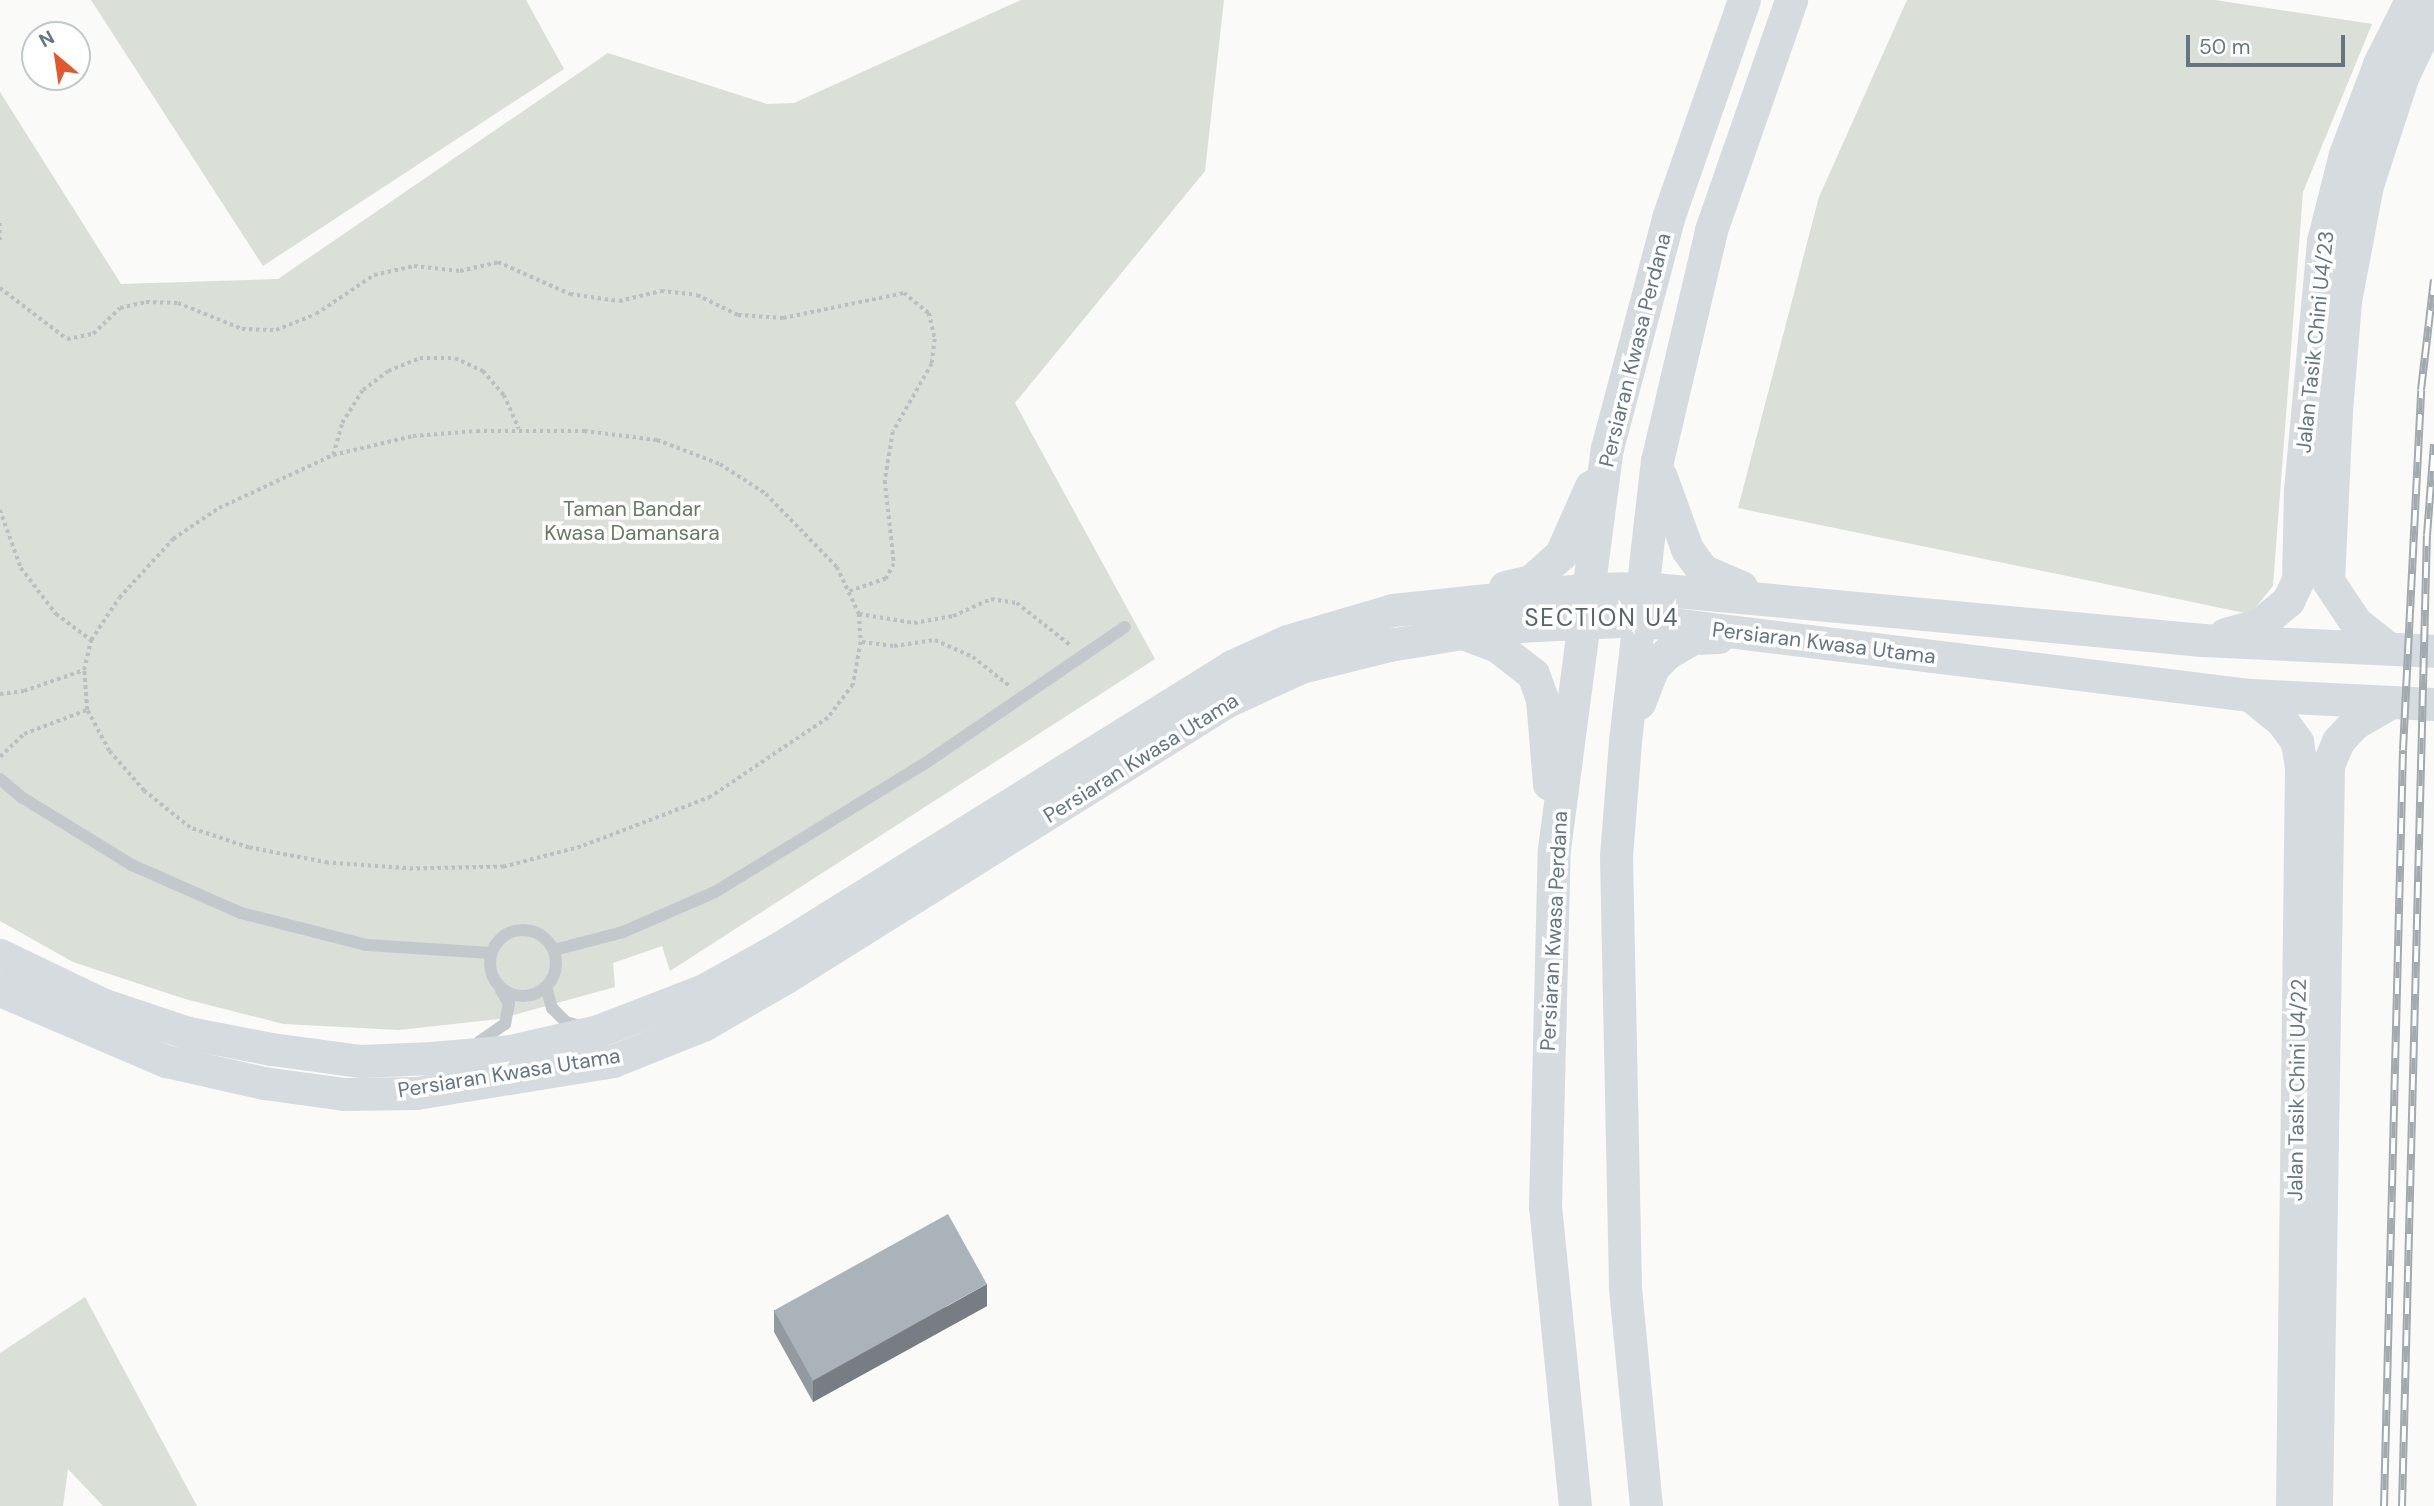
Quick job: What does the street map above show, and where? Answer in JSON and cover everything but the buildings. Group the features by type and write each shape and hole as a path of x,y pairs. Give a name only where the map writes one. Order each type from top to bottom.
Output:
{"main road":[{"name":"Persiaran Kwasa Perdana","path":"1575,1506 1545,1207 1554,849 1607,448 1668,218 1744,0"},
{"path":"1646,1506 1625,1286 1616,856 1625,741 1657,461 1711,230 1791,0"},
{"name":"Jalan Tasik Chini U4/23","path":"2203,640 2259,625 2288,601 2298,580 2300,490 2323,242 2345,154 2380,62 2411,0"},
{"name":"Jalan Tasik Chini U4/23","path":"2387,647 2356,623 2328,581 2336,411 2345,301 2367,185 2403,75 2434,11"},
{"path":"1393,610 1531,581 1548,569 1562,554 1607,448"},
{"path":"1657,461 1672,518 1702,570 1719,580 1775,597"},
{"name":"Persiaran Kwasa Utama","path":"0,955 104,1004 188,1033 361,1060 432,1058 510,1051 598,1031 704,990 775,950 1232,666 1287,641 1393,610 1641,604 1775,597 2203,640 2434,651"},
{"name":"Persiaran Kwasa Utama","path":"0,990 166,1061 264,1083 344,1094 416,1093 613,1061 703,1025 786,977 1227,701 1301,667 1389,645 1463,633 1586,604"},
{"name":"Persiaran Kwasa Utama","path":"1641,604 1766,636 2250,695 2388,704 2434,704"},
{"path":"1463,633 1497,646 1533,674 1542,699 1554,849"},
{"path":"1625,741 1653,667 1667,653 1693,638 1766,636"},
{"name":"Jalan Tasik Chini U4/22","path":"2250,695 2282,720 2297,742 2301,766 2292,1506"},
{"name":"Jalan Tasik Chini U4/22","path":"2316,1506 2328,765 2338,741 2355,723 2388,704"}],"lane":[{"path":"554,950 623,932 715,892 1024,697 1125,627"},
{"path":"0,779 23,798 132,865 241,913 367,945 491,953"},
{"path":"432,1058 490,1038 505,1024 509,1004 498,986 492,976 491,953 502,936 522,929 541,934 554,950 555,973 546,987 519,996 498,986"},
{"path":"546,987 552,1008 566,1022 598,1031"}],"path":[{"path":"0,223 0,241"},
{"path":"0,288 68,339 93,334 120,309 146,302 178,303 242,329 276,330 316,314 374,275 414,266 460,271 498,262 570,294 619,301 661,291 697,295 738,316 783,318 904,293 929,313 935,339 932,364 893,432 885,481 894,564 886,579 849,592"},
{"path":"333,455 342,424 363,390 388,370 420,358 456,358 483,371 504,395 520,430"},
{"path":"520,430 584,431 657,440 720,464 766,494 838,567 859,614 861,642 853,685 828,718 711,797 581,847 504,867 414,869 328,863 249,848 190,828 144,791 109,751 87,710 84,670 91,640 118,598 173,539 230,502 333,455 413,436 520,430"},
{"path":"0,510 21,568 56,614 91,640"},
{"path":"859,614 914,623 953,616 991,599 1017,603 1046,622 1082,657"},
{"path":"861,642 894,646 935,640 973,657 1024,697"},
{"path":"0,694 24,691 84,670"},
{"path":"0,757 24,734 87,710"}],"green space":[{"path":"91,0 526,0 564,69 263,266"},
{"name":"Taman Bandar Kwasa Damansara","path":"1021,0 1224,0 1205,171 1015,403 1155,659 670,971 662,946 613,963 615,987 499,1019 399,1030 284,1024 185,999 73,962 0,921 0,92 121,284 278,279 608,53 767,104 794,103"},
{"path":"1907,0 2215,0 2372,24 2303,192 2273,586 2250,614 1738,508 1819,197"},
{"path":"85,1297 197,1506 103,1506 68,1469 63,1506 0,1506 0,1353"}],"railway":[{"path":"2384,1506 2403,750 2421,390 2434,280"},
{"path":"2402,1506 2427,535 2434,444"}],"district":[{"name":"SECTION U4","path":"1602,618"}]}
